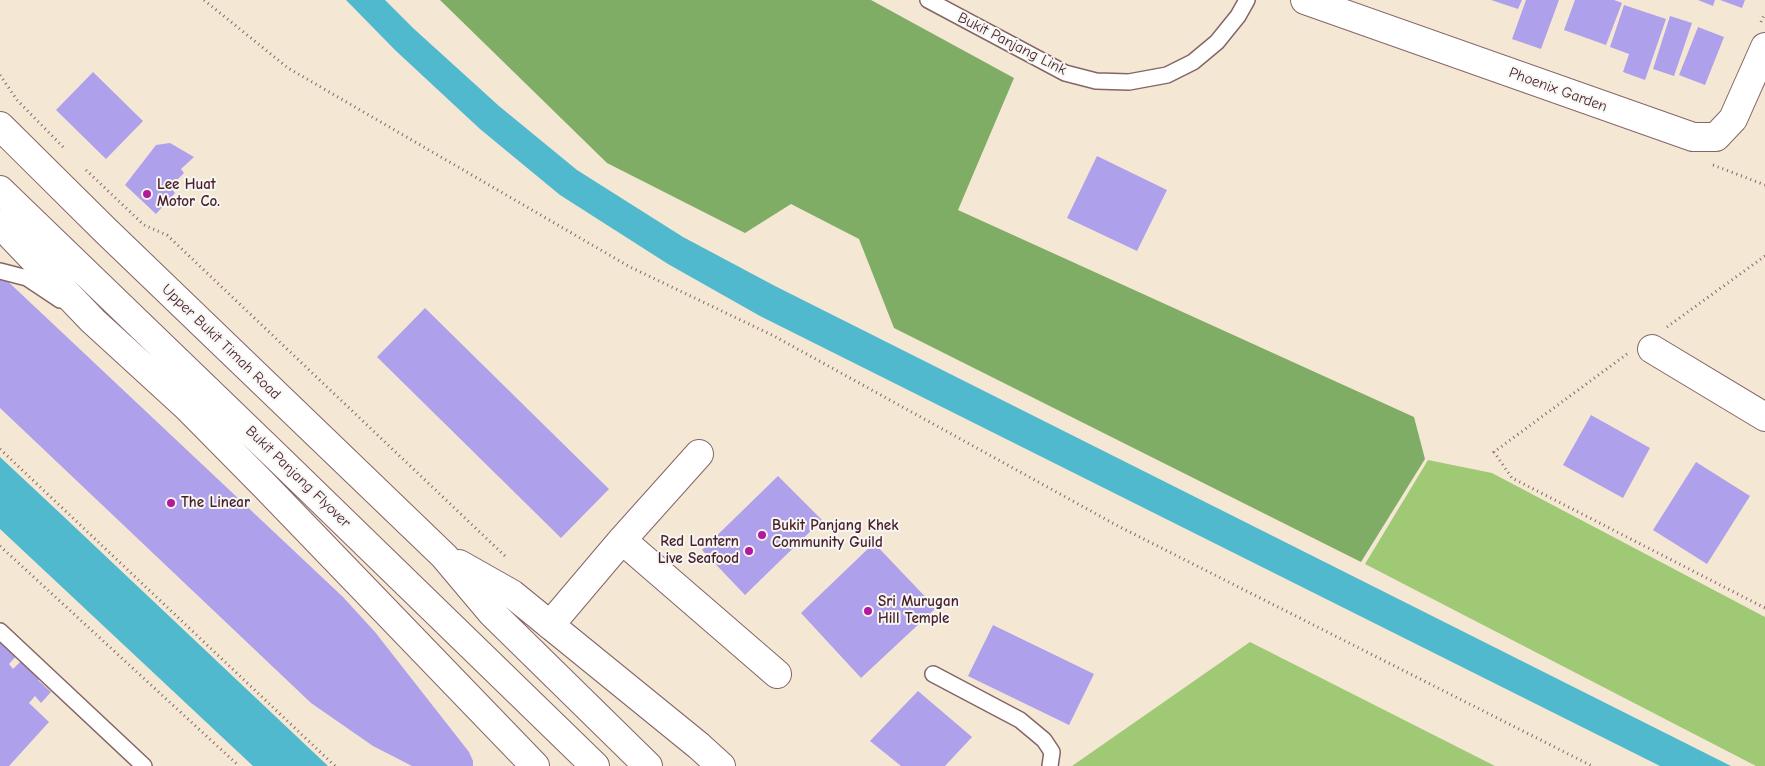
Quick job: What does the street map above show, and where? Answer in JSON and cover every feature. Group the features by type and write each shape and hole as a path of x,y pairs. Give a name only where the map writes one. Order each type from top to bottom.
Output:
{"main road":[{"name":"Phoenix Garden","path":"1305,0 1693,137 1716,136 1733,119 1761,39"},
{"name":"Upper Bukit Timah Road","path":"0,126 133,257 444,556"},
{"name":"Bukit Panjang Flyover","path":"0,190 290,468 595,766"},
{"path":"0,224 93,320 187,407 265,486 532,765"},
{"path":"1648,344 1765,417"},
{"path":"550,625 622,540 699,454"},
{"path":"622,540 777,674"},
{"path":"444,556 512,594 721,766"},
{"path":"444,556 492,614 648,766"}],"lane":[{"name":"Bukit Panjang Link","path":"928,0 1065,73 1096,81 1129,82 1167,75 1194,62 1222,35 1238,16 1247,0"},
{"path":"0,271 27,278 93,320"},
{"path":"0,631 144,766"},
{"path":"932,674 1020,720 1044,740 1052,752 1050,766"}],"path":[{"path":"204,0 288,68 630,267 774,336 1118,526 1592,766"},
{"path":"1761,39 1765,14"},
{"path":"0,75 17,100 65,149"},
{"path":"79,163 144,225 167,235 508,560"},
{"path":"1765,256 1648,344 1494,452 1512,478 1765,608"},
{"path":"0,449 336,766"},
{"path":"0,546 239,766"}],"green space":[{"path":"440,0 871,0 1014,78 958,210 1414,417 1425,459 1361,562 894,328 859,239 791,204 745,233 607,163"},
{"path":"1428,460 1492,473 1765,617 1765,766 1756,766 1365,564"},
{"path":"1250,642 1495,766 1072,766"}],"water":[{"path":"346,0 385,0 499,106 577,170 683,237 775,286 1731,766 1660,766 760,316 668,264 560,195 480,129 395,50"},
{"path":"0,457 328,766 253,766 0,529"}],"building":[{"path":"1491,0 1522,0 1518,9"},
{"path":"1526,0 1559,0 1541,49 1512,39"},
{"path":"1575,0 1614,0 1622,3 1606,45 1564,30"},
{"path":"1698,0 1715,0 1713,6"},
{"path":"1720,0 1745,0 1742,8"},
{"path":"1624,5 1666,19 1645,80 1623,72 1629,54 1610,47"},
{"path":"1670,16 1692,23 1674,76 1653,69"},
{"path":"1698,27 1724,37 1705,85 1679,75"},
{"path":"93,72 143,121 106,159 56,110"},
{"path":"170,143 194,157 181,169 184,173 170,187 175,193 156,214 125,185 156,145"},
{"path":"1097,156 1167,190 1137,251 1067,218"},
{"name":"The Linear","path":"0,274 343,597 375,632 469,752 473,766 412,766 373,746 311,703 0,408"},
{"path":"425,308 609,489 561,538 377,357"},
{"path":"1591,415 1650,448 1623,498 1563,465"},
{"path":"1696,462 1750,496 1707,564 1653,530"},
{"name":"Bukit Panjang Khek Community Guild","path":"778,476 822,520 745,595 702,550"},
{"name":"Sri Murugan Hill Temple","path":"874,543 936,608 861,678 801,613"},
{"path":"993,625 1094,674 1069,725 968,676"},
{"path":"0,638 18,654 9,664 13,669 23,659 42,677 38,680 51,692 41,703 35,696 29,703 49,722 9,766 0,766"},
{"path":"918,691 972,737 945,766 901,766 870,741"}],"place":[{"name":"Lee Huat Motor Co.","path":"147,194"},
{"name":"The Linear","path":"171,503"},
{"name":"Bukit Panjang Khek Community Guild","path":"762,535"},
{"name":"Red Lantern Live Seafood","path":"749,551"},
{"name":"Sri Murugan Hill Temple","path":"868,611"}]}
